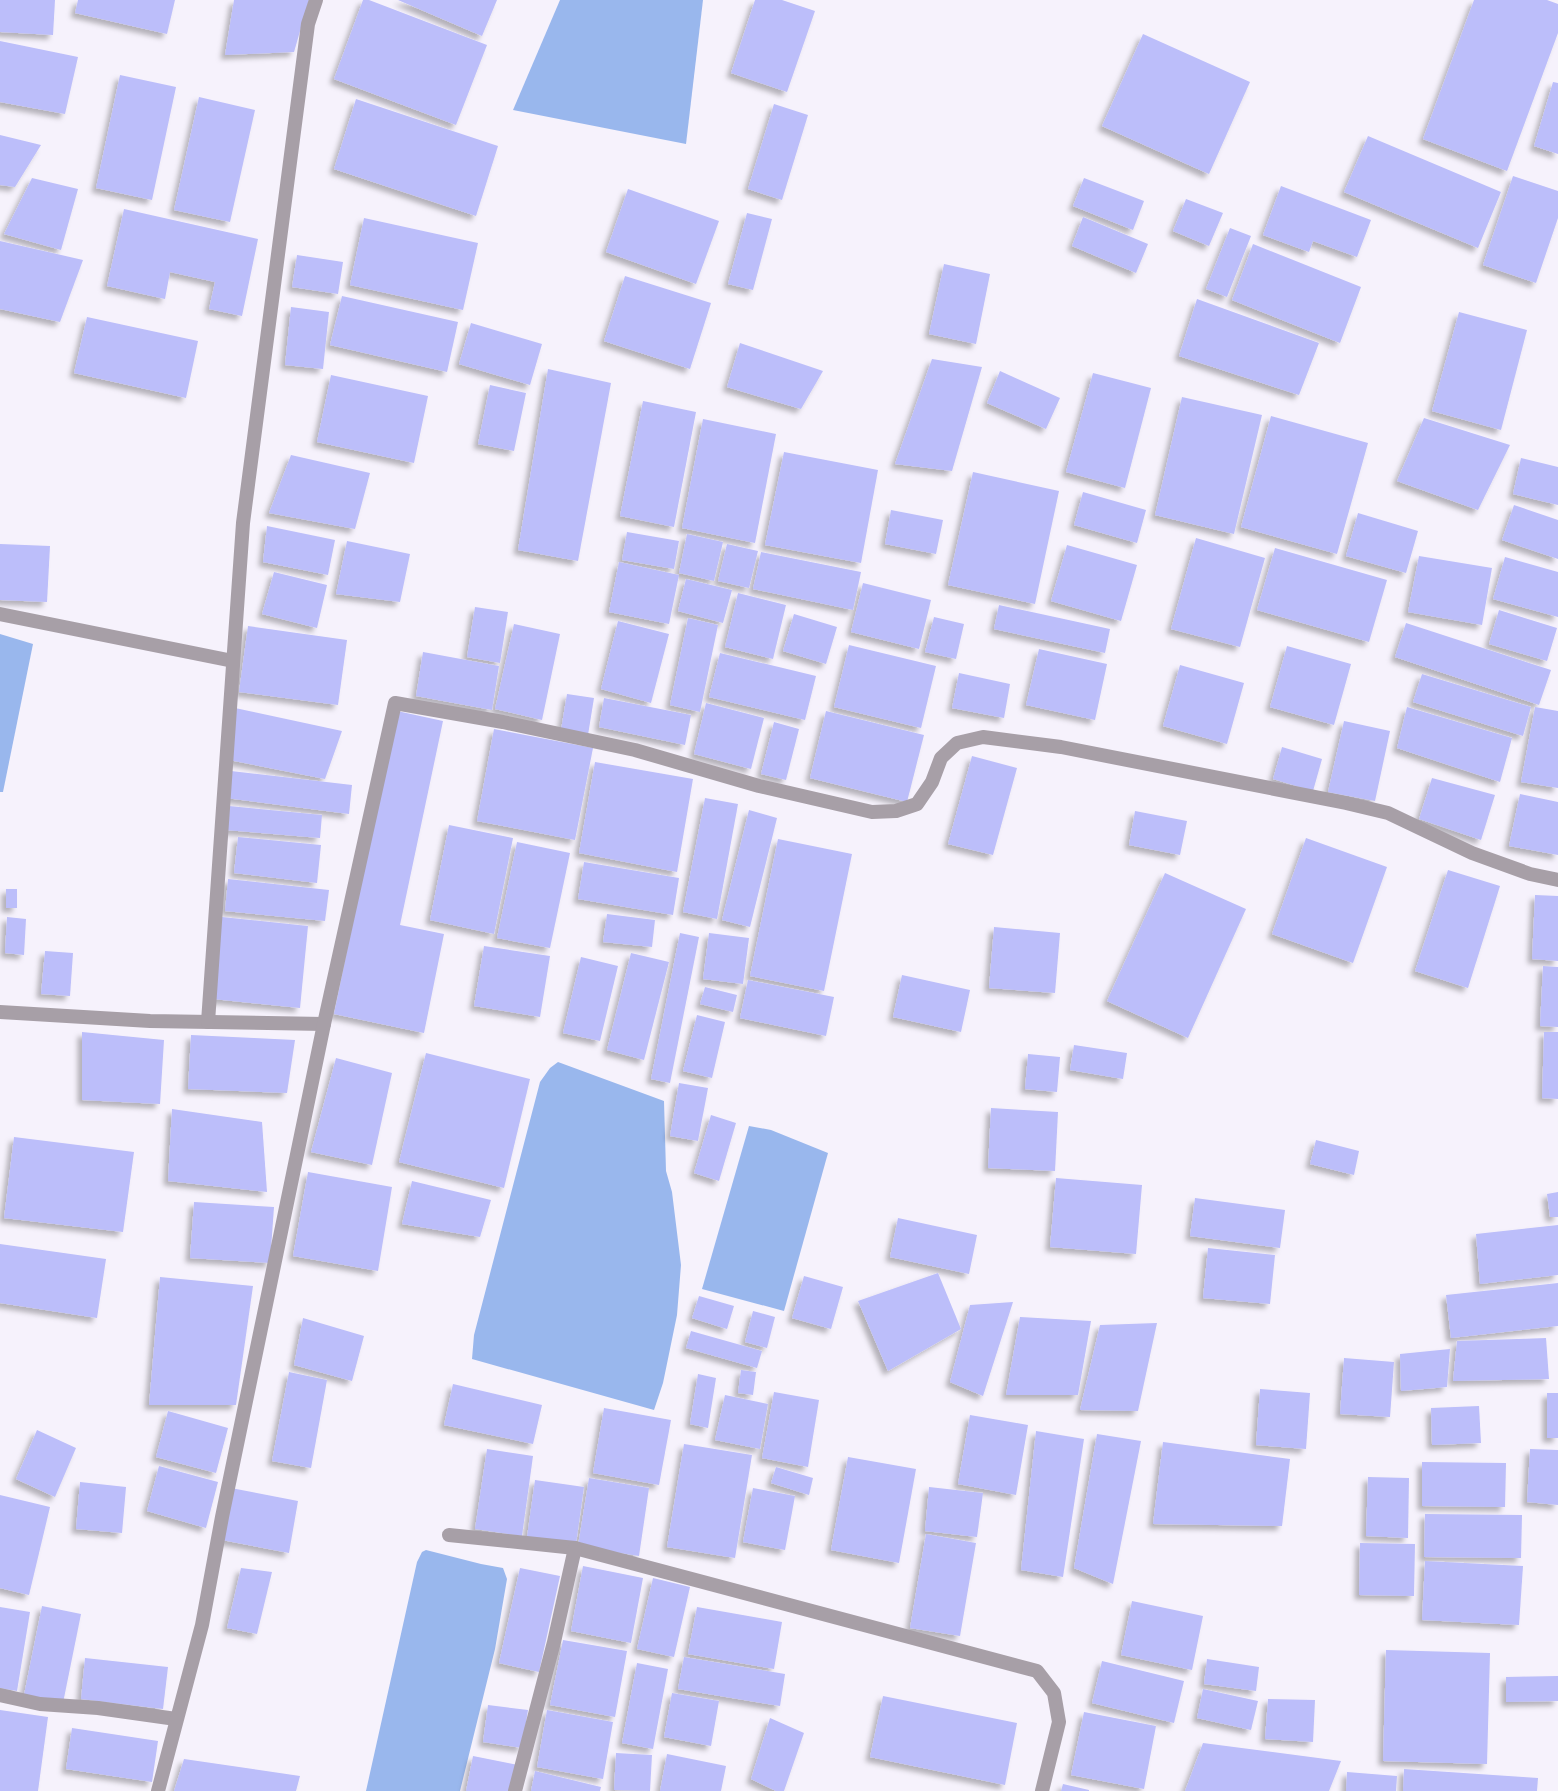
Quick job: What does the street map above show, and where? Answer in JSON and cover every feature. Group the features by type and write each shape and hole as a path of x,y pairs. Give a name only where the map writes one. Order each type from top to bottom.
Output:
{"street":[{"path":"208,1022 243,523 308,24 316,0"},
{"path":"0,614 233,661"},
{"path":"158,1791 202,1625 222,1517 324,1024 395,703 503,722 635,750 759,786 872,812 896,811 917,804 932,782 941,758 958,743 983,737 1062,747 1388,813 1472,853 1530,874 1558,880"},
{"path":"0,1012 150,1021 324,1024"},
{"path":"449,1535 575,1548 1037,1671 1054,1693 1059,1722 1042,1791"},
{"path":"515,1791 554,1642 575,1548"},
{"path":"0,1695 40,1704 98,1708 176,1719"}],"water":[{"path":"560,0 703,0 686,144 513,110"},
{"path":"0,634 33,644 3,792 0,792"},
{"path":"558,1062 664,1101 666,1171 672,1192 681,1265 677,1315 663,1383 654,1410 472,1359 474,1335 540,1082 550,1068"},
{"path":"749,1126 771,1130 828,1153 784,1311 702,1289"},
{"path":"426,1550 503,1568 507,1579 495,1649 460,1791 366,1791 417,1562 422,1552"}],"building":[{"path":"0,0 55,0 53,35 0,32"},
{"path":"78,0 175,0 167,34 75,13"},
{"path":"234,0 309,0 294,52 225,55"},
{"path":"363,0 369,0 487,45 456,125 334,79"},
{"path":"398,0 497,0 482,36"},
{"path":"755,0 782,0 815,11 787,92 731,73"},
{"path":"1474,0 1547,0 1558,4 1558,33 1507,171 1423,139"},
{"path":"1143,34 1250,82 1209,174 1102,126"},
{"path":"0,41 78,57 65,114 0,102"},
{"path":"120,75 176,87 152,200 96,188"},
{"path":"1553,82 1558,83 1558,154 1534,146"},
{"path":"199,97 255,110 230,222 174,210"},
{"path":"356,99 498,146 476,216 334,169"},
{"path":"774,104 808,115 782,200 748,189"},
{"path":"0,135 41,145 15,187 0,185"},
{"path":"1368,136 1501,192 1478,248 1344,192"},
{"path":"1513,176 1558,191 1558,218 1536,283 1483,265"},
{"path":"32,178 78,189 61,250 4,234"},
{"path":"1084,178 1144,201 1133,230 1073,206"},
{"path":"1281,186 1371,220 1357,257 1313,241 1309,252 1263,235"},
{"path":"628,189 719,221 696,284 606,252"},
{"path":"1186,199 1223,213 1209,246 1173,231"},
{"path":"124,209 258,239 242,316 209,309 215,282 170,272 165,299 107,286"},
{"path":"747,213 772,219 753,290 728,284"},
{"path":"1083,217 1148,244 1136,273 1072,246"},
{"path":"364,218 478,243 463,310 350,285"},
{"path":"1230,228 1251,236 1227,297 1206,289"},
{"path":"0,241 83,260 60,322 0,309"},
{"path":"1253,244 1361,287 1340,343 1232,300"},
{"path":"297,255 343,262 338,294 292,287"},
{"path":"944,264 990,274 976,344 929,334"},
{"path":"625,276 711,303 690,369 604,341"},
{"path":"342,296 458,322 447,372 330,345"},
{"path":"1197,299 1319,343 1299,395 1179,356"},
{"path":"291,307 329,312 323,369 285,365"},
{"path":"1459,312 1527,330 1501,430 1432,411"},
{"path":"87,317 198,341 186,398 74,373"},
{"path":"471,323 542,344 530,385 459,364"},
{"path":"740,343 823,371 801,409 727,387"},
{"path":"932,359 982,367 952,471 895,464"},
{"path":"548,369 611,383 578,561 518,550"},
{"path":"1000,371 1060,398 1046,429 987,403"},
{"path":"1093,373 1151,388 1125,488 1066,472"},
{"path":"331,375 428,396 414,463 317,442"},
{"path":"490,385 526,393 514,451 478,444"},
{"path":"1182,397 1262,415 1234,534 1155,515"},
{"path":"643,401 696,412 674,527 620,516"},
{"path":"1271,416 1368,443 1337,554 1241,527"},
{"path":"1424,418 1510,445 1478,510 1397,481"},
{"path":"703,419 776,434 755,543 682,528"},
{"path":"784,452 878,470 861,563 765,545"},
{"path":"291,455 370,473 355,529 269,513"},
{"path":"1521,458 1558,467 1558,505 1513,494"},
{"path":"973,472 1059,491 1035,604 948,585"},
{"path":"1083,492 1146,510 1137,543 1074,525"},
{"path":"1514,505 1558,520 1558,559 1502,540"},
{"path":"891,510 943,520 936,554 885,544"},
{"path":"1358,513 1418,531 1406,573 1346,556"},
{"path":"267,526 335,540 328,575 263,562"},
{"path":"627,532 679,541 674,569 622,560"},
{"path":"687,534 723,542 714,581 679,573"},
{"path":"1196,538 1265,558 1240,647 1171,629"},
{"path":"347,541 410,554 400,602 336,594"},
{"path":"0,544 50,546 47,602 0,600"},
{"path":"727,544 758,551 749,588 718,581"},
{"path":"1067,545 1137,565 1121,621 1051,601"},
{"path":"1275,548 1387,580 1369,642 1257,610"},
{"path":"761,552 861,572 853,610 753,589"},
{"path":"1419,556 1492,568 1482,625 1408,612"},
{"path":"1505,557 1558,572 1558,617 1493,599"},
{"path":"619,562 679,575 669,624 609,612"},
{"path":"274,572 327,585 317,628 262,614"},
{"path":"686,579 732,590 723,623 678,611"},
{"path":"863,583 931,600 919,649 851,632"},
{"path":"738,593 786,605 773,659 725,647"},
{"path":"999,605 1110,629 1105,653 994,629"},
{"path":"475,607 508,612 500,663 467,657"},
{"path":"1499,610 1557,628 1547,661 1489,644"},
{"path":"794,614 837,627 826,664 783,651"},
{"path":"934,617 964,624 956,659 925,652"},
{"path":"688,618 718,625 700,712 670,705"},
{"path":"618,621 669,634 651,703 601,689"},
{"path":"1406,623 1551,670 1539,705 1395,657"},
{"path":"514,624 560,634 542,720 495,709"},
{"path":"248,626 347,640 338,705 239,692"},
{"path":"849,645 936,666 921,728 834,707"},
{"path":"1287,646 1351,664 1334,725 1270,707"},
{"path":"1039,649 1107,664 1095,720 1026,705"},
{"path":"423,652 499,666 492,710 416,696"},
{"path":"720,653 816,676 805,720 709,697"},
{"path":"1180,665 1244,683 1227,744 1163,726"},
{"path":"959,673 1010,684 1004,718 952,708"},
{"path":"1422,674 1531,707 1523,736 1413,702"},
{"path":"567,694 594,698 588,735 561,730"},
{"path":"604,698 691,715 685,745 599,727"},
{"path":"706,703 764,718 751,769 694,754"},
{"path":"1407,707 1512,738 1500,782 1397,748"},
{"path":"1535,707 1558,711 1558,788 1521,782"},
{"path":"235,708 342,731 325,779 229,760"},
{"path":"397,711 443,721 400,925 444,934 424,1033 334,1014"},
{"path":"826,711 924,735 907,802 810,778"},
{"path":"1344,721 1390,731 1375,801 1328,792"},
{"path":"774,722 799,729 786,780 761,774"},
{"path":"494,729 593,748 575,840 477,821"},
{"path":"1282,747 1322,759 1313,791 1273,779"},
{"path":"972,756 1017,768 993,855 948,844"},
{"path":"595,762 693,779 677,872 579,853"},
{"path":"231,771 352,785 349,814 226,798"},
{"path":"1432,778 1495,795 1481,840 1419,819"},
{"path":"1520,794 1558,802 1558,855 1509,846"},
{"path":"705,798 738,804 717,919 683,912"},
{"path":"229,806 322,815 320,838 226,830"},
{"path":"749,810 777,818 750,927 722,920"},
{"path":"1135,811 1187,821 1180,855 1129,845"},
{"path":"449,825 513,838 494,934 430,920"},
{"path":"238,837 321,845 317,883 234,873"},
{"path":"1306,838 1387,867 1353,963 1272,934"},
{"path":"778,839 852,854 824,991 750,976"},
{"path":"517,842 570,853 550,948 497,938"},
{"path":"584,862 679,878 673,915 578,899"},
{"path":"1448,870 1500,886 1468,988 1415,971"},
{"path":"1165,873 1246,909 1188,1038 1107,1001"},
{"path":"228,879 329,890 325,921 225,911"},
{"path":"6,889 17,889 17,908 6,908"},
{"path":"1535,895 1558,896 1558,961 1532,959"},
{"path":"607,914 655,920 652,947 603,942"},
{"path":"7,917 26,919 24,955 5,953"},
{"path":"222,917 308,926 300,1008 213,999"},
{"path":"994,927 1060,933 1055,993 989,988"},
{"path":"680,933 699,937 670,1083 651,1079"},
{"path":"709,933 749,938 743,984 703,979"},
{"path":"484,946 550,956 540,1017 474,1006"},
{"path":"45,951 73,953 70,996 41,994"},
{"path":"631,953 669,962 644,1060 607,1050"},
{"path":"581,957 618,966 600,1041 563,1033"},
{"path":"1543,966 1558,967 1558,1027 1540,1026"},
{"path":"902,975 970,990 961,1032 893,1017"},
{"path":"748,980 834,997 826,1036 740,1018"},
{"path":"705,987 737,995 733,1012 700,1004"},
{"path":"697,1015 725,1022 712,1078 683,1071"},
{"path":"82,1032 164,1040 160,1104 82,1100"},
{"path":"1544,1032 1558,1032 1558,1099 1542,1098"},
{"path":"191,1035 295,1040 287,1093 188,1089"},
{"path":"1074,1045 1127,1053 1123,1079 1070,1070"},
{"path":"426,1053 530,1079 504,1188 399,1162"},
{"path":"1028,1054 1060,1057 1057,1092 1025,1089"},
{"path":"336,1058 392,1073 372,1165 311,1152"},
{"path":"679,1083 708,1088 698,1141 670,1136"},
{"path":"991,1108 1058,1112 1055,1171 988,1168"},
{"path":"172,1109 262,1122 267,1192 168,1181"},
{"path":"711,1115 736,1123 719,1181 694,1173"},
{"path":"14,1137 134,1152 123,1232 4,1218"},
{"path":"1316,1140 1359,1151 1354,1175 1310,1164"},
{"path":"308,1172 392,1187 378,1271 293,1256"},
{"path":"1056,1178 1142,1185 1136,1254 1050,1247"},
{"path":"412,1181 491,1200 480,1237 402,1224"},
{"path":"1558,1192 1558,1217 1550,1217 1547,1194"},
{"path":"1195,1198 1285,1210 1280,1248 1190,1236"},
{"path":"194,1202 274,1207 270,1263 190,1258"},
{"path":"898,1218 977,1235 969,1274 890,1257"},
{"path":"1558,1225 1558,1275 1480,1284 1476,1234"},
{"path":"0,1244 106,1259 97,1318 0,1303"},
{"path":"1208,1248 1275,1255 1270,1304 1203,1298"},
{"path":"938,1273 961,1329 888,1371 858,1301"},
{"path":"804,1276 843,1287 831,1329 792,1318"},
{"path":"160,1277 253,1286 236,1405 149,1405"},
{"path":"1558,1283 1558,1326 1451,1338 1446,1295"},
{"path":"699,1296 734,1306 727,1329 692,1318"},
{"path":"1013,1302 983,1396 950,1382 970,1305"},
{"path":"753,1311 775,1317 767,1348 745,1342"},
{"path":"1020,1317 1091,1321 1078,1395 1006,1395"},
{"path":"303,1318 364,1336 352,1381 294,1365"},
{"path":"1157,1323 1138,1411 1080,1410 1100,1325"},
{"path":"691,1331 762,1351 757,1368 686,1348"},
{"path":"1546,1338 1549,1379 1453,1381 1457,1341"},
{"path":"1450,1349 1447,1387 1401,1391 1400,1354"},
{"path":"1344,1358 1394,1362 1390,1417 1340,1414"},
{"path":"741,1370 756,1372 753,1395 738,1393"},
{"path":"289,1372 327,1380 311,1468 272,1461"},
{"path":"698,1374 716,1378 708,1428 690,1424"},
{"path":"453,1384 542,1405 533,1444 444,1425"},
{"path":"1260,1389 1310,1393 1306,1449 1256,1445"},
{"path":"774,1392 819,1400 808,1467 762,1458"},
{"path":"1547,1393 1558,1393 1558,1438 1547,1438"},
{"path":"725,1395 768,1404 760,1449 715,1440"},
{"path":"1479,1406 1481,1443 1432,1445 1431,1408"},
{"path":"604,1408 671,1420 659,1485 593,1473"},
{"path":"168,1411 228,1428 216,1473 156,1457"},
{"path":"970,1415 1028,1425 1016,1495 958,1484"},
{"path":"37,1430 76,1448 55,1497 16,1479"},
{"path":"1036,1431 1084,1439 1063,1577 1021,1570"},
{"path":"1097,1434 1141,1441 1113,1584 1074,1568"},
{"path":"1163,1442 1290,1459 1282,1526 1153,1524"},
{"path":"684,1444 752,1455 735,1558 667,1547"},
{"path":"487,1449 533,1456 522,1536 475,1529"},
{"path":"1530,1449 1558,1450 1558,1505 1527,1502"},
{"path":"848,1457 916,1469 899,1563 831,1550"},
{"path":"1422,1462 1506,1463 1505,1507 1422,1506"},
{"path":"159,1466 218,1482 206,1528 147,1511"},
{"path":"776,1467 813,1478 809,1495 771,1483"},
{"path":"1368,1477 1409,1478 1408,1538 1366,1536"},
{"path":"589,1478 649,1488 639,1556 578,1546"},
{"path":"535,1480 584,1487 576,1544 527,1537"},
{"path":"80,1482 126,1487 122,1533 76,1529"},
{"path":"929,1487 983,1493 977,1537 925,1531"},
{"path":"231,1488 298,1501 289,1553 222,1540"},
{"path":"753,1488 795,1496 785,1550 743,1542"},
{"path":"0,1495 50,1507 29,1595 0,1588"},
{"path":"1425,1514 1522,1515 1521,1558 1424,1557"},
{"path":"926,1534 976,1543 960,1636 910,1628"},
{"path":"1360,1543 1415,1544 1414,1596 1359,1595"},
{"path":"1425,1561 1523,1566 1519,1625 1422,1620"},
{"path":"583,1566 643,1578 631,1643 571,1631"},
{"path":"241,1568 272,1572 257,1634 227,1628"},
{"path":"520,1568 560,1576 539,1672 499,1663"},
{"path":"653,1578 690,1587 674,1657 637,1649"},
{"path":"1132,1601 1203,1616 1192,1670 1121,1655"},
{"path":"42,1606 81,1614 63,1703 24,1695"},
{"path":"0,1607 30,1612 17,1691 0,1688"},
{"path":"697,1607 782,1622 774,1669 688,1654"},
{"path":"563,1640 627,1651 615,1717 550,1705"},
{"path":"1386,1650 1490,1653 1487,1764 1383,1761"},
{"path":"684,1657 785,1674 780,1706 678,1689"},
{"path":"85,1658 168,1667 163,1709 81,1699"},
{"path":"1207,1659 1259,1667 1256,1691 1204,1684"},
{"path":"1102,1661 1184,1681 1174,1723 1092,1703"},
{"path":"637,1663 668,1669 653,1749 622,1743"},
{"path":"1558,1676 1558,1701 1506,1702 1506,1677"},
{"path":"1203,1689 1258,1701 1251,1730 1197,1718"},
{"path":"672,1693 719,1701 711,1746 664,1737"},
{"path":"883,1696 1017,1723 1005,1785 870,1757"},
{"path":"1268,1699 1315,1700 1313,1742 1265,1739"},
{"path":"488,1705 528,1710 522,1748 483,1742"},
{"path":"0,1710 48,1717 38,1791 0,1791"},
{"path":"547,1710 613,1722 603,1779 537,1767"},
{"path":"1084,1712 1156,1726 1144,1789 1071,1775"},
{"path":"770,1718 804,1733 784,1791 776,1791 751,1779"},
{"path":"72,1728 158,1741 152,1782 66,1769"},
{"path":"1203,1743 1341,1761 1329,1791 1185,1791"},
{"path":"616,1753 652,1755 650,1791 614,1790"},
{"path":"667,1754 726,1766 721,1791 660,1791"},
{"path":"473,1756 518,1765 513,1791 466,1791"},
{"path":"184,1759 300,1776 296,1791 174,1791"},
{"path":"1404,1769 1538,1778 1537,1791 1403,1791"},
{"path":"535,1771 601,1787 600,1791 531,1791"},
{"path":"1347,1772 1397,1776 1396,1791 1346,1791"},
{"path":"1063,1784 1089,1790 1089,1791 1061,1791"}]}
